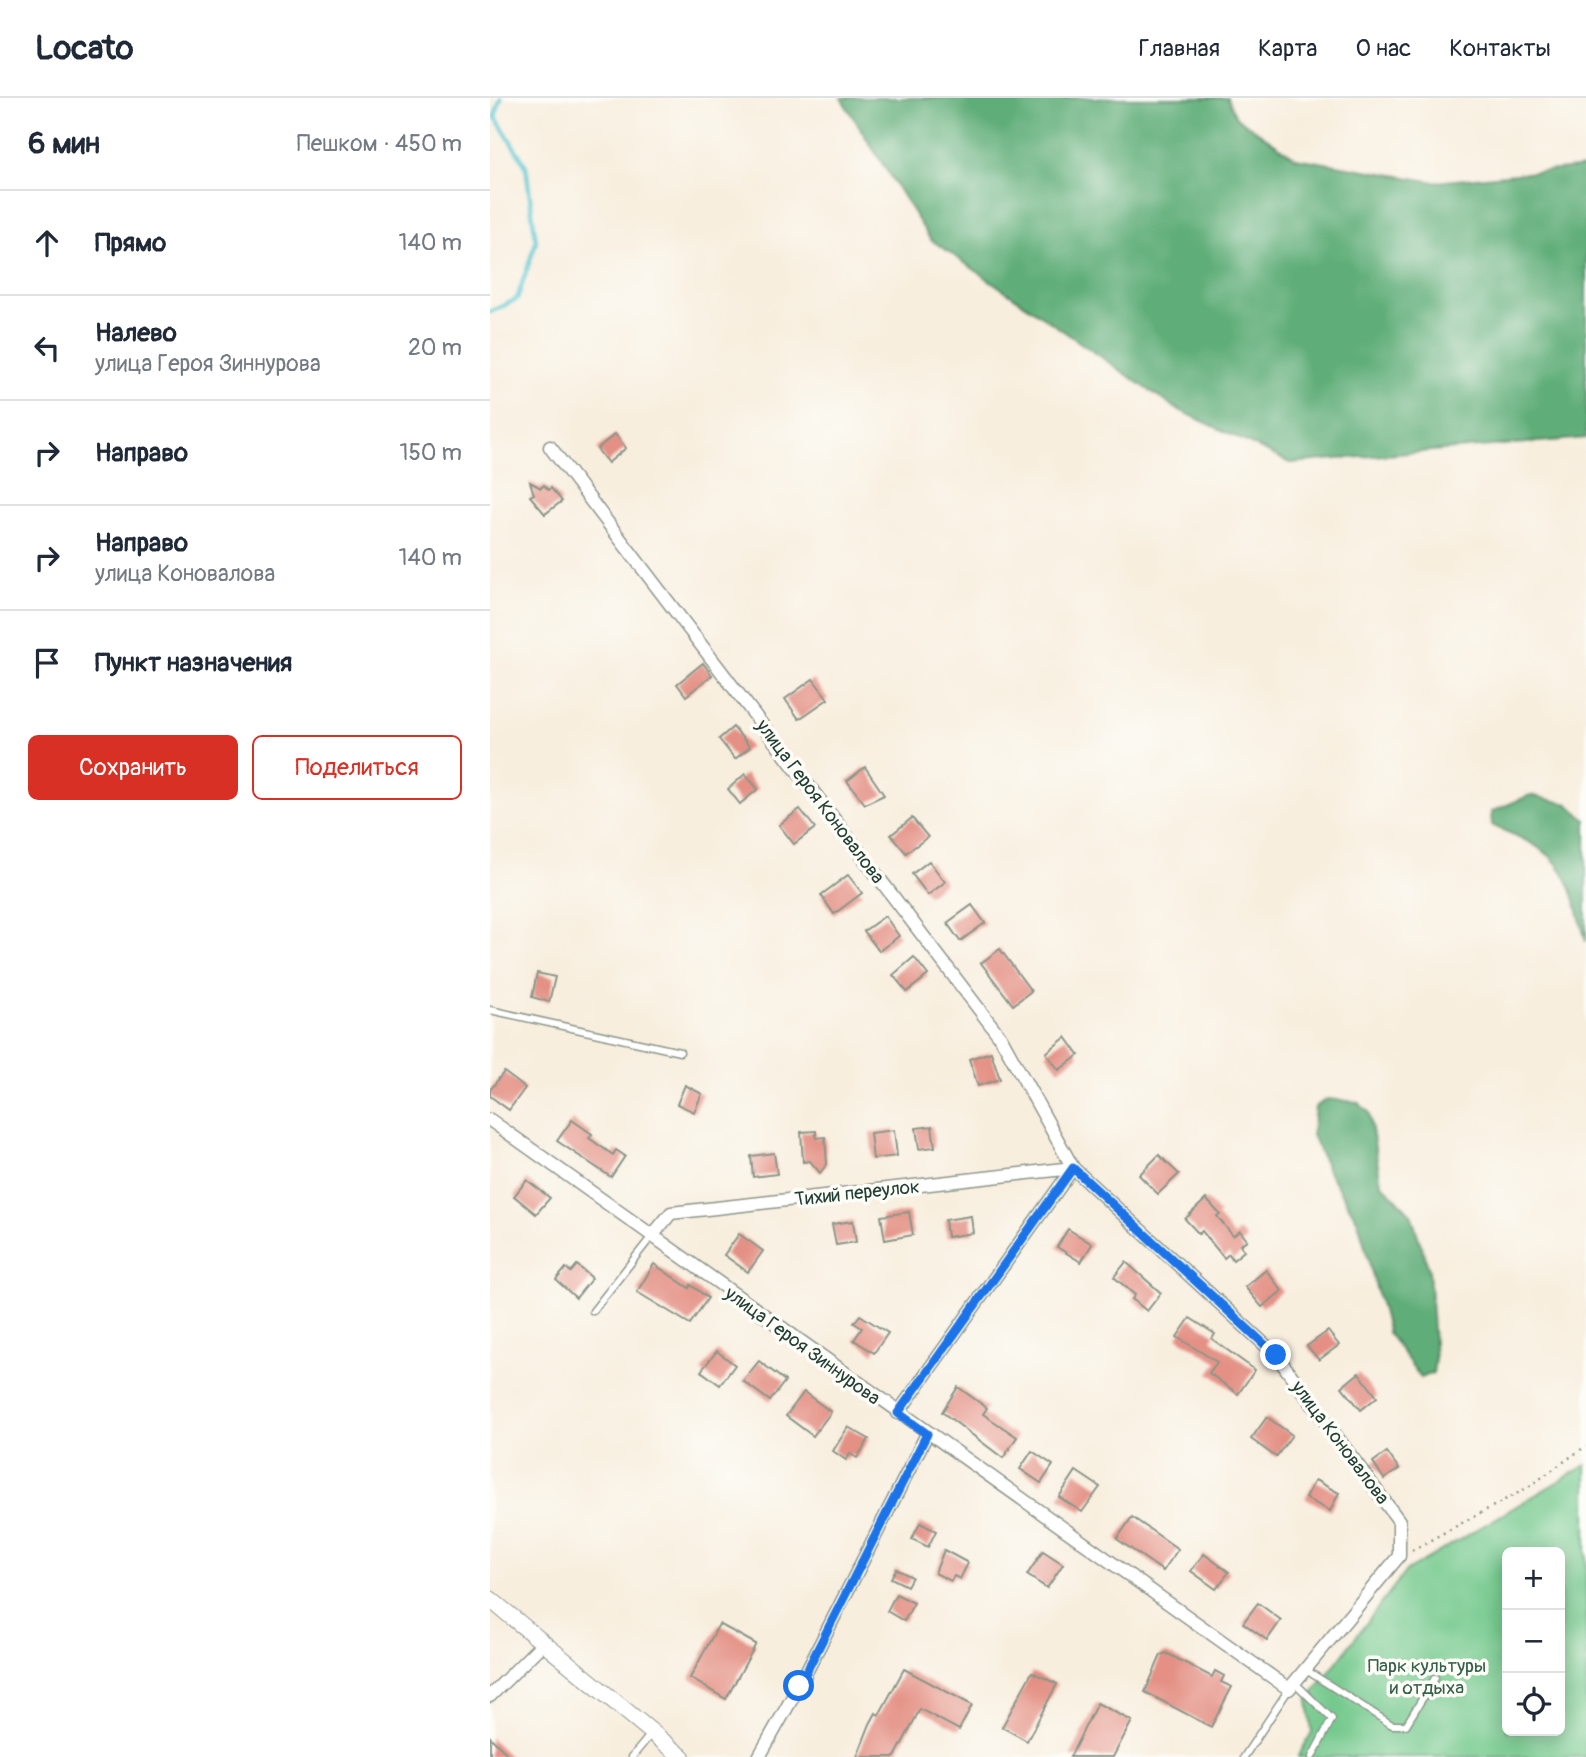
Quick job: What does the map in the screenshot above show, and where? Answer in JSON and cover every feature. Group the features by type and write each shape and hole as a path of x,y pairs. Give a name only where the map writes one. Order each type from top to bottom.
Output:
{"street":[{"name":"улица Героя Коновалова","path":"550,447 1001,1038 1073,1168"},
{"name":"улица Героя Зиннурова","path":"490,1120 927,1434 1291,1686"},
{"name":"Тихий переулок","path":"652,1236 671,1213 1073,1168"},
{"path":"898,1413 1073,1168"},
{"name":"улица Коновалова","path":"1073,1168 1276,1355 1399,1521 1399,1556"},
{"path":"758,1757 799,1686 927,1434"},
{"path":"1291,1686 1399,1556"},
{"path":"490,1599 682,1757"},
{"path":"490,1696 543,1643"}],"lane":[{"path":"490,1010 680,1052"},
{"path":"593,1311 652,1236"},
{"path":"1304,1668 1392,1725 1406,1724 1435,1678"},
{"path":"1244,1757 1291,1686 1332,1719 1311,1757"},
{"path":"632,1757 653,1733"}],"path":[{"path":"1399,1556 1527,1488 1586,1446"}],"green space":[{"path":"841,98 1227,98 1236,117 1296,158 1435,182 1586,167 1586,438 1290,463 1175,408 930,239"},
{"path":"1530,795 1568,804 1586,820 1586,942 1567,879 1552,858 1524,839 1492,825 1491,812"},
{"path":"1327,1099 1357,1102 1369,1112 1381,1183 1411,1214 1429,1270 1435,1359 1433,1373 1421,1378 1388,1333 1358,1221 1329,1173 1312,1135 1315,1107"},
{"name":"Парк культуры и отдыха","path":"1586,1465 1586,1757 1298,1757 1312,1732 1308,1700 1405,1572"}],"building":[{"path":"615,434 626,448 608,463 597,449"},
{"path":"530,482 541,488 544,485 548,490 551,488 562,501 545,514 530,496 534,494"},
{"path":"703,663 712,675 686,696 677,684"},
{"path":"813,679 828,699 799,719 785,699"},
{"path":"733,727 750,747 735,759 719,739"},
{"path":"865,767 884,795 865,804 847,781"},
{"path":"745,774 758,789 740,804 728,789"},
{"path":"800,809 815,828 794,844 779,825"},
{"path":"912,818 928,837 906,853 891,835"},
{"path":"929,861 945,882 928,895 912,874"},
{"path":"848,875 862,893 834,914 821,895"},
{"path":"972,905 985,923 960,941 947,923"},
{"path":"885,916 899,936 879,951 864,931"},
{"path":"1000,949 1031,991 1013,1005 981,963"},
{"path":"914,957 928,975 907,992 893,975"},
{"path":"537,973 555,977 549,1002 532,997"},
{"path":"1066,1037 1079,1055 1059,1070 1046,1053"},
{"path":"991,1052 1000,1079 978,1086 969,1059"},
{"path":"504,1072 525,1088 509,1110 490,1096 490,1090"},
{"path":"685,1085 702,1094 694,1112 677,1104"},
{"path":"572,1120 592,1134 589,1138 613,1155 616,1150 625,1156 611,1177 557,1141"},
{"path":"932,1126 935,1147 919,1149 916,1128"},
{"path":"894,1130 897,1156 873,1159 870,1133"},
{"path":"816,1131 816,1138 825,1137 827,1164 820,1173 810,1161 803,1162 801,1132"},
{"path":"774,1153 777,1174 753,1177 751,1156"},
{"path":"1159,1155 1179,1174 1158,1194 1139,1175"},
{"path":"527,1180 550,1198 536,1214 514,1196"},
{"path":"1206,1199 1220,1214 1217,1216 1233,1236 1240,1231 1247,1240 1240,1245 1244,1251 1233,1260 1229,1254 1224,1258 1202,1231 1199,1234 1185,1219"},
{"path":"909,1212 913,1235 885,1240 881,1216"},
{"path":"971,1216 973,1233 947,1237 945,1220"},
{"path":"853,1221 856,1242 836,1245 832,1224"},
{"path":"1068,1229 1092,1244 1081,1262 1057,1247"},
{"path":"739,1234 763,1251 748,1272 724,1255"},
{"path":"1126,1262 1161,1293 1147,1311 1132,1299 1135,1295 1114,1277"},
{"path":"654,1264 708,1298 690,1324 637,1292"},
{"path":"577,1265 592,1278 576,1298 556,1280 566,1268 571,1272"},
{"path":"1266,1270 1282,1291 1262,1307 1245,1287"},
{"path":"860,1315 888,1333 874,1353 854,1340 862,1328 854,1323"},
{"path":"1190,1318 1215,1334 1212,1339 1255,1370 1238,1394 1209,1373 1217,1362 1177,1337"},
{"path":"1328,1331 1339,1345 1319,1360 1307,1346"},
{"path":"717,1351 735,1365 720,1385 701,1371"},
{"path":"759,1361 785,1381 770,1401 743,1381"},
{"path":"1359,1373 1377,1397 1361,1410 1342,1387"},
{"path":"958,1387 987,1408 983,1414 1017,1437 1003,1458 942,1412"},
{"path":"804,1392 831,1412 813,1436 786,1416"},
{"path":"1267,1417 1292,1435 1276,1457 1251,1439"},
{"path":"848,1427 869,1439 857,1458 850,1454 846,1460 833,1451"},
{"path":"1032,1451 1053,1465 1041,1483 1020,1469"},
{"path":"1387,1452 1399,1469 1384,1479 1373,1462"},
{"path":"1076,1471 1100,1487 1082,1512 1059,1497"},
{"path":"1315,1480 1339,1493 1330,1511 1305,1498"},
{"path":"1132,1517 1178,1549 1163,1571 1117,1539"},
{"path":"920,1523 936,1531 928,1547 912,1539"},
{"path":"944,1550 968,1563 960,1579 954,1576 951,1581 935,1573"},
{"path":"1043,1551 1063,1564 1047,1588 1027,1575"},
{"path":"1204,1554 1229,1572 1216,1589 1191,1571"},
{"path":"896,1569 912,1577 907,1586 891,1578"},
{"path":"896,1594 914,1603 904,1621 887,1611"},
{"path":"1258,1603 1281,1620 1267,1640 1243,1623"},
{"path":"719,1624 756,1644 726,1699 690,1678"},
{"path":"1166,1653 1212,1677 1215,1671 1224,1676 1221,1682 1232,1687 1211,1727 1145,1692 1161,1655"},
{"path":"904,1669 972,1705 959,1730 920,1709 895,1757 857,1757 870,1724 876,1713 879,1715"},
{"path":"1032,1672 1057,1684 1027,1741 1002,1727"},
{"path":"1097,1703 1132,1721 1113,1757 1070,1757"},
{"path":"490,1737 510,1757 490,1757"}],"waterway":[{"path":"490,312 517,299 536,242 526,166 495,116 501,98"}],"route":[{"path":"799,1686 927,1434 898,1413 1073,1168 1220,1300 1276,1355"}]}
